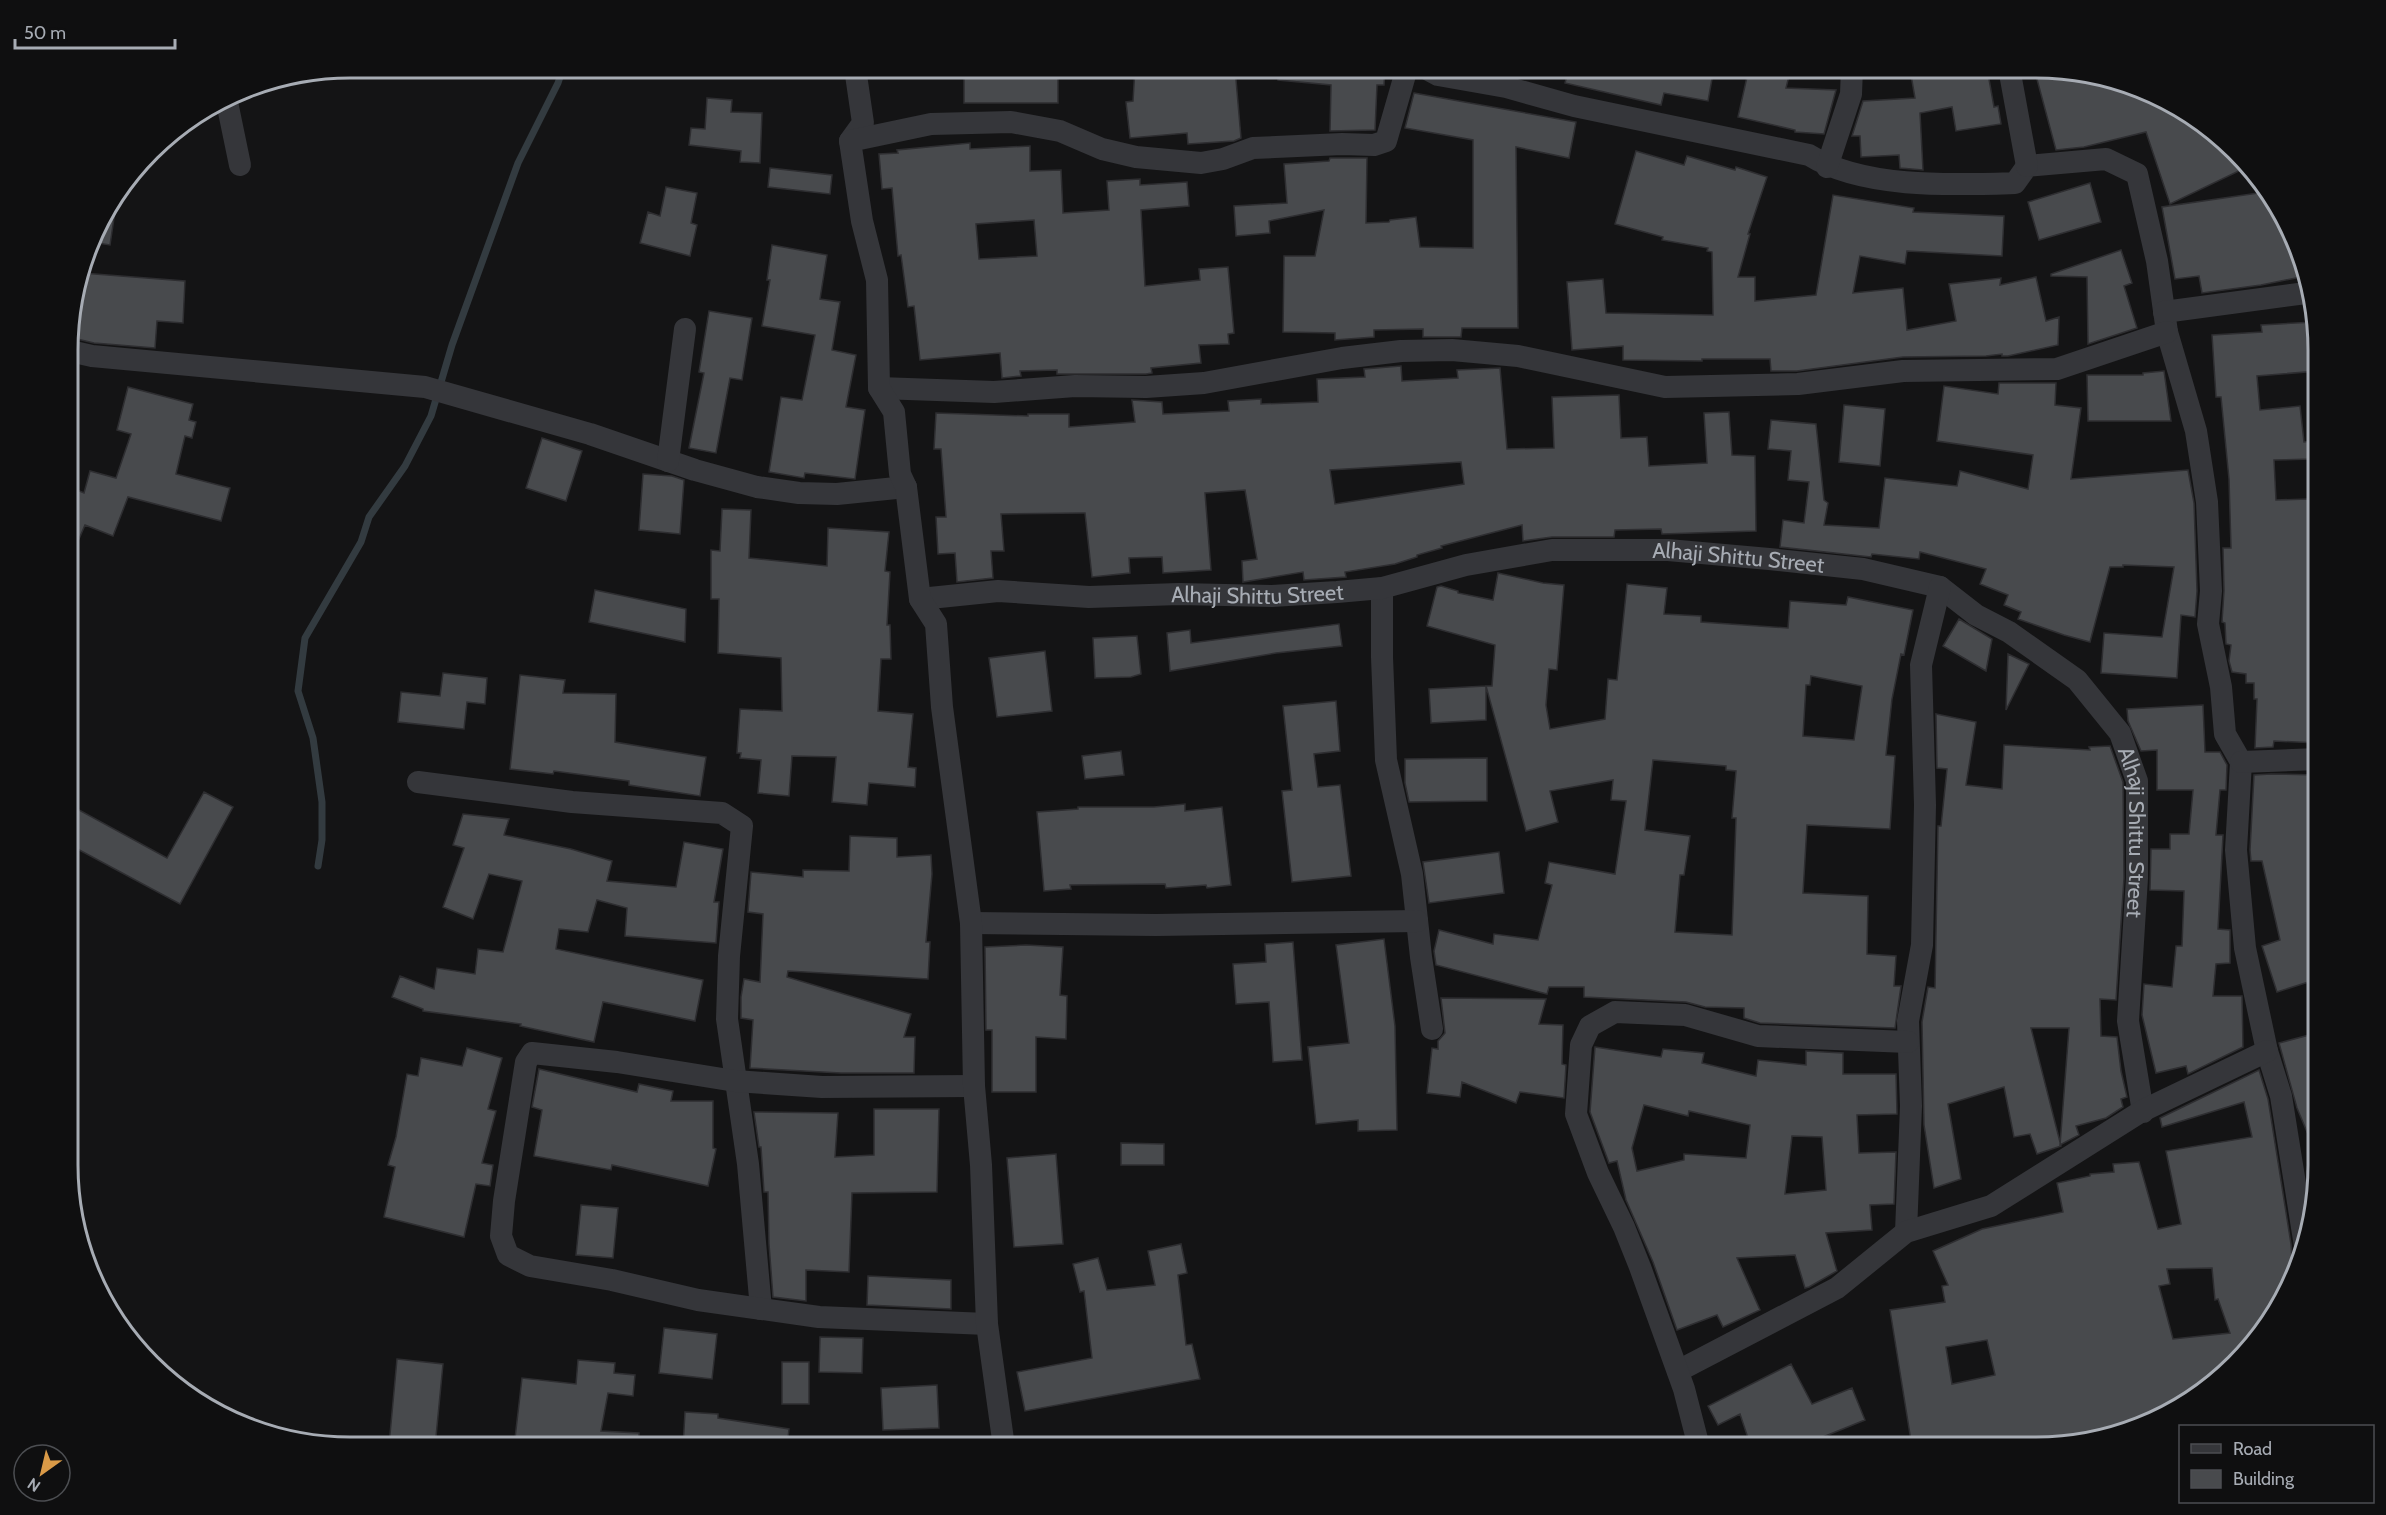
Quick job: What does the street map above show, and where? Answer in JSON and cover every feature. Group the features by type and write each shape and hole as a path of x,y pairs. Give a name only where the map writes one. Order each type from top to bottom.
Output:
{"street":[{"path":"856,78 863,123 850,141 862,220 877,280 879,388 894,412 900,474 906,487 920,598 936,624 942,707 971,923 974,1086 981,1165 987,1324 1003,1437"},
{"path":"850,141 931,124 1011,122 1060,131 1102,149 1136,157 1201,163 1223,159 1253,148 1374,145 1386,141 1404,78"},
{"path":"1455,78 1506,87 1574,106 1809,155 1827,167 1868,177 1946,186 2015,183 2027,166 2011,78"},
{"path":"1827,167 1851,93 1852,78"},
{"path":"227,108 240,165"},
{"path":"2027,166 2106,159 2138,174 2157,261 2165,322 2196,431 2207,502 2211,591 2208,624 2220,687 2225,734 2241,762 2236,850 2245,948 2267,1051 2281,1096 2302,1222"},
{"path":"879,388 994,392 1075,386 1146,387 1204,383 1342,358 1401,351 1452,350 1518,356 1665,387 1798,384 1903,371 2057,369 2165,322 2302,294"},
{"path":"668,461 685,329"},
{"path":"78,353 425,387 590,434 757,488 799,493 837,494 906,487"},
{"name":"Alhaji Shittu Street","path":"920,598 998,591 1089,597 1179,594 1272,596 1382,588 1466,565 1552,550 1668,550 1769,559 1863,569 1940,587 1976,615 2009,632 2077,680 2120,732 2137,781 2137,879 2128,1021 2144,1112"},
{"path":"1906,1232 1911,1106 1908,1021 1922,945 1925,804 1921,665 1940,587"},
{"path":"1382,588 1386,760 1412,874 1432,1029"},
{"path":"2241,762 2308,759"},
{"path":"418,782 572,802 722,813 742,826 729,956 727,1019 748,1164 762,1309"},
{"path":"971,923 1156,925 1417,921"},
{"path":"1696,1437 1678,1371 1628,1237 1598,1173 1576,1114 1581,1046 1590,1026 1615,1012 1684,1015 1758,1036 1908,1042"},
{"path":"1678,1371 1837,1288 1906,1232 1991,1206 2144,1112 2267,1051"},
{"path":"974,1086 822,1087 735,1080 617,1062 532,1053 526,1062 514,1129 501,1236 508,1254 530,1266 612,1280 698,1300 819,1317 987,1324"}],"building":[{"path":"964,78 1058,78 1058,103 964,103"},
{"path":"1134,78 1236,78 1241,138 1234,141 1188,144 1187,133 1130,138 1126,102 1133,101"},
{"path":"1278,78 1384,78 1384,85 1377,85 1375,130 1330,131 1331,85 1278,80"},
{"path":"1566,78 1712,78 1708,101 1664,93 1661,105 1565,83"},
{"path":"1747,78 1788,78 1786,88 1836,90 1824,134 1795,132 1795,130 1738,117"},
{"path":"1912,78 1989,78 1994,107 1998,106 2001,124 1956,131 1952,107 1920,113 1923,170 1900,168 1899,155 1861,157 1860,136 1852,136 1863,101 1915,98"},
{"path":"2037,78 2072,80 2107,87 2156,106 2202,134 2240,170 2170,204 2146,132 2084,147 2056,150"},
{"path":"1414,93 1576,122 1569,158 1516,147 1518,328 1462,328 1461,337 1423,337 1423,329 1374,330 1374,337 1335,340 1335,333 1283,332 1284,256 1315,256 1324,210 1269,221 1270,233 1236,236 1234,206 1287,203 1284,164 1329,161 1330,158 1367,158 1366,223 1416,217 1420,247 1473,248 1473,140 1405,128"},
{"path":"707,98 732,100 731,112 762,113 760,163 740,162 741,151 689,145 691,128 705,129"},
{"path":"970,143 970,149 1030,146 1030,171 1061,170 1063,213 1109,210 1107,181 1140,179 1140,185 1187,182 1189,206 1141,210 1145,286 1200,280 1199,269 1228,267 1234,333 1228,334 1229,344 1199,345 1201,363 1151,368 1152,373 1146,374 1057,374 1057,370 1020,371 1021,376 1002,378 1000,353 920,360 914,306 908,307 901,255 898,256 892,188 882,189 879,154 898,153 897,150","holes":["1034,220 1037,256 979,259 976,224"]},
{"path":"1636,151 1684,165 1687,156 1735,170 1736,167 1767,177 1748,234 1750,234 1738,277 1755,277 1755,301 1816,295 1833,195 1914,208 1913,212 2004,216 2002,256 1907,251 1905,264 1860,256 1853,293 1903,288 1907,330 1956,321 1949,284 2001,278 2000,285 2036,277 2046,321 2059,317 2058,345 2008,356 2002,356 2002,354 1903,357 1797,371 1771,371 1770,359 1623,360 1623,346 1572,350 1567,282 1603,279 1606,313 1713,315 1712,252 1707,251 1708,248 1662,240 1663,237 1615,224"},
{"path":"770,168 832,175 830,194 768,187"},
{"path":"2090,183 2101,222 2039,240 2028,202"},
{"path":"666,187 697,193 691,223 697,225 690,256 640,243 648,212 660,216"},
{"path":"2258,193 2280,230 2299,277 2202,293 2199,276 2175,279 2162,207"},
{"path":"115,213 110,245 100,243"},
{"path":"772,245 827,255 820,299 840,302 832,350 856,355 846,407 865,410 855,479 805,473 804,478 769,472 781,397 802,400 815,335 762,326 770,280 767,280"},
{"path":"2121,250 2132,283 2124,286 2137,328 2088,344 2087,277 2051,276 2051,274"},
{"path":"89,274 185,281 183,323 157,321 155,348 94,343 79,339 80,314"},
{"path":"709,311 752,318 742,380 730,378 716,453 689,448 704,373 699,372"},
{"path":"2306,322 2308,372 2257,376 2260,410 2300,406 2304,442 2308,442 2308,459 2274,460 2276,500 2308,499 2308,743 2274,741 2273,747 2255,748 2257,699 2254,699 2254,683 2246,683 2246,674 2232,672 2229,661 2231,645 2226,644 2225,623 2222,622 2223,548 2231,548 2229,479 2221,397 2216,397 2212,335 2262,332 2261,325"},
{"path":"1401,366 1402,381 1458,378 1457,370 1500,368 1507,449 1554,448 1552,397 1619,395 1621,438 1647,437 1649,466 1707,463 1704,413 1729,412 1732,455 1755,456 1756,531 1662,534 1661,529 1615,530 1614,537 1552,537 1523,541 1522,525 1441,546 1442,548 1395,564 1345,572 1346,577 1304,580 1303,572 1243,582 1242,561 1257,559 1245,490 1205,493 1211,570 1163,573 1162,557 1129,558 1130,573 1092,577 1085,513 1001,514 1004,551 991,551 993,578 957,582 955,553 938,554 936,517 946,517 941,449 934,449 936,413 1028,416 1028,414 1069,414 1069,427 1135,422 1132,400 1162,402 1163,414 1229,411 1228,401 1261,399 1261,404 1318,402 1317,379 1365,377 1364,369","holes":["1461,462 1464,484 1335,504 1330,470"]},
{"path":"2164,371 2171,421 2088,421 2087,375 2143,375 2143,373"},
{"path":"1999,383 2056,383 2055,405 2081,408 2071,479 2188,470 2194,503 2197,591 2195,617 2181,615 2177,678 2101,673 2104,633 2162,637 2174,567 2123,565 2123,567 2110,567 2090,642 2018,619 2021,612 2004,605 2008,595 1980,584 1986,569 1920,552 1919,559 1872,554 1871,557 1780,547 1783,520 1804,523 1809,482 1788,480 1791,451 1768,449 1771,420 1816,424 1824,500 1828,503 1824,525 1879,528 1885,478 1957,486 1960,471 2028,489 2033,455 1937,441 1944,386 1998,394"},
{"path":"128,387 193,404 189,420 196,422 192,438 185,436 176,474 230,488 221,521 128,497 113,536 85,525 78,541 78,490 84,493 90,471 116,478 131,434 117,430"},
{"path":"1844,405 1885,409 1880,466 1839,462"},
{"path":"542,438 582,451 566,501 526,488"},
{"path":"643,474 672,476 684,480 680,534 639,530"},
{"path":"722,509 751,510 749,558 827,566 828,528 889,532 885,571 890,572 887,625 890,625 891,659 881,659 878,711 913,714 908,767 916,768 915,787 869,783 867,805 832,802 836,757 792,756 789,796 758,793 761,760 740,758 741,753 737,753 740,709 782,711 781,658 718,653 719,599 711,599 711,550 720,551"},
{"path":"1498,573 1564,585 1557,670 1549,669 1546,705 1550,729 1605,719 1608,679 1617,680 1627,584 1667,588 1664,614 1701,616 1701,622 1788,628 1790,601 1846,605 1848,597 1913,610 1892,699 1886,755 1895,756 1890,829 1807,825 1803,893 1868,896 1867,954 1896,956 1894,986 1901,986 1895,1028 1760,1023 1744,1018 1744,1008 1705,1007 1686,1002 1584,997 1584,987 1549,987 1547,994 1436,965 1434,951 1439,930 1493,944 1494,934 1538,940 1552,885 1545,883 1549,862 1615,874 1626,801 1611,800 1613,780 1550,791 1558,822 1526,831 1486,686 1492,686 1495,645 1427,626 1437,587 1441,586 1458,591 1458,593 1493,600","holes":["1811,676 1862,686 1854,740 1803,736 1806,685 1810,685","1653,760 1726,766 1726,770 1736,771 1732,818 1736,818 1732,935 1675,932 1680,875 1684,875 1690,836 1645,830"]},
{"path":"595,590 686,609 685,642 589,622"},
{"path":"1959,619 1992,639 1986,671 1943,646"},
{"path":"1339,624 1342,646 1276,653 1170,671 1167,633 1190,630 1191,643"},
{"path":"1137,636 1141,674 1131,677 1095,678 1093,638"},
{"path":"1045,651 1052,711 997,717 989,658"},
{"path":"2008,654 2029,664 2006,710"},
{"path":"443,673 487,678 485,704 467,702 464,729 398,722 401,692 440,696"},
{"path":"520,675 565,680 563,693 616,694 615,742 706,757 700,796 629,785 629,781 554,771 553,774 510,769"},
{"path":"1486,686 1486,720 1431,723 1429,689"},
{"path":"1336,701 1340,751 1314,754 1318,787 1340,785 1351,876 1292,882 1282,791 1292,790 1283,706"},
{"path":"2203,705 2205,752 2220,752 2227,765 2226,790 2220,790 2216,835 2223,835 2218,929 2230,930 2230,963 2216,964 2213,996 2242,996 2243,1047 2188,1074 2186,1066 2156,1073 2142,1015 2144,984 2172,987 2176,946 2182,946 2184,891 2150,890 2151,849 2170,849 2170,834 2189,834 2193,790 2157,790 2157,750 2141,751 2128,721 2127,709"},
{"path":"1936,714 1976,722 1966,785 2002,789 2004,745 2090,750 2089,747 2110,746 2123,782 2124,878 2116,1000 2100,999 2101,1036 2117,1037 2127,1097 2121,1099 2123,1107 2106,1118 2076,1126 2079,1135 2061,1146 2037,1154 2030,1134 2014,1137 2004,1087 1948,1104 1961,1179 1934,1188 1924,1125 1922,1022 1928,987 1935,988 1938,826 1941,826 1947,769 1937,768","holes":["2031,1028 2069,1028 2060,1143"]},
{"path":"1121,751 1124,775 1085,779 1082,756"},
{"path":"1487,758 1487,801 1409,802 1405,783 1405,759"},
{"path":"2254,775 2308,775 2308,982 2277,992 2262,946 2280,940 2262,861 2251,861"},
{"path":"204,792 233,807 180,904 78,849 78,809 167,858"},
{"path":"1185,804 1185,811 1222,807 1231,885 1207,888 1206,885 1166,888 1165,884 1070,885 1071,889 1044,891 1037,812 1078,809 1078,807 1154,807"},
{"path":"463,814 509,819 504,835 571,849 612,861 607,881 676,887 684,842 723,849 714,902 719,902 716,943 625,936 627,908 597,900 588,932 559,929 556,949 703,980 695,1021 603,1002 594,1042 520,1026 521,1024 423,1011 423,1009 392,997 400,976 434,989 437,968 475,974 478,949 503,952 522,881 489,874 473,919 443,907 464,848 453,845"},
{"path":"850,836 897,838 897,857 931,855 932,874 926,942 930,942 928,979 788,971 787,977 911,1014 904,1037 915,1037 914,1073 841,1073 750,1068 753,1020 741,1018 741,997 744,979 760,982 763,914 748,912 751,872 803,877 803,870 849,871"},
{"path":"1499,852 1504,893 1429,903 1423,862"},
{"path":"1384,939 1395,1026 1397,1130 1358,1131 1358,1120 1316,1124 1308,1047 1349,1043 1336,945"},
{"path":"1293,942 1302,1060 1273,1062 1269,1002 1236,1004 1233,964 1266,962 1265,944"},
{"path":"1026,945 1063,947 1060,995 1067,996 1066,1039 1036,1037 1036,1092 992,1092 992,1030 986,1030 985,947"},
{"path":"1441,998 1546,999 1539,1024 1563,1025 1562,1064 1566,1065 1564,1098 1520,1092 1516,1103 1462,1082 1460,1097 1427,1093 1432,1048 1438,1049 1438,1041 1445,1033"},
{"path":"2308,1035 2308,1134 2297,1108 2279,1043"},
{"path":"1595,1047 1661,1057 1663,1049 1704,1053 1702,1063 1756,1076 1758,1060 1806,1065 1806,1051 1843,1053 1843,1074 1896,1074 1897,1114 1857,1115 1859,1153 1896,1152 1894,1204 1870,1205 1872,1230 1826,1233 1837,1271 1809,1287 1805,1288 1795,1255 1737,1258 1760,1310 1723,1327 1717,1315 1677,1330 1653,1262 1626,1200 1617,1161 1609,1163 1590,1112","holes":["1644,1105 1688,1116 1689,1111 1750,1125 1746,1158 1684,1154 1684,1160 1637,1171 1632,1148","1792,1136 1822,1137 1826,1190 1785,1194"]},
{"path":"467,1048 502,1058 488,1109 496,1111 482,1163 493,1165 490,1186 476,1184 464,1237 384,1217 395,1167 388,1165 396,1137 407,1074 418,1076 421,1058 462,1066"},
{"path":"539,1069 637,1092 639,1084 673,1091 671,1101 713,1101 713,1148 716,1149 708,1186 612,1165 611,1170 534,1156 542,1110 532,1107"},
{"path":"2259,1070 2268,1099 2292,1258 2272,1301 2252,1331 2202,1381 2172,1401 2124,1423 2072,1435 1910,1437 1890,1310 1945,1302 1942,1286 1948,1285 1933,1251 1982,1229 2063,1212 2057,1183 2090,1176 2090,1174 2114,1172 2113,1164 2139,1162 2158,1229 2181,1224 2166,1151 2252,1137 2244,1102 2162,1127 2160,1118","holes":["2212,1268 2215,1300 2218,1299 2230,1333 2173,1339 2159,1286 2170,1284 2167,1269","1987,1340 1995,1375 1952,1384 1946,1347"]},
{"path":"874,1109 939,1109 937,1192 852,1193 849,1272 806,1270 806,1301 773,1297 768,1192 764,1192 761,1147 759,1147 754,1112 838,1113 835,1157 874,1155"},
{"path":"1121,1143 1164,1144 1164,1165 1121,1165"},
{"path":"1056,1154 1063,1244 1014,1247 1007,1158"},
{"path":"581,1205 618,1208 613,1258 576,1255"},
{"path":"1181,1244 1187,1273 1178,1275 1186,1345 1192,1344 1200,1379 1025,1411 1017,1372 1092,1358 1084,1291 1080,1292 1073,1264 1098,1258 1107,1290 1155,1285 1148,1251"},
{"path":"868,1276 951,1280 951,1309 867,1305"},
{"path":"664,1328 717,1334 712,1379 659,1373"},
{"path":"820,1337 863,1338 862,1373 819,1372"},
{"path":"397,1359 443,1364 436,1437 390,1437"},
{"path":"578,1360 615,1363 614,1373 635,1375 633,1396 608,1393 601,1431 639,1433 639,1437 515,1437 522,1378 576,1384"},
{"path":"782,1362 809,1362 809,1404 782,1404"},
{"path":"1791,1364 1812,1404 1852,1388 1865,1420 1823,1437 1748,1437 1740,1414 1718,1425 1708,1406"},
{"path":"937,1385 939,1428 883,1430 881,1388"},
{"path":"685,1412 718,1414 718,1418 789,1429 788,1437 684,1437"}],"waterway":[{"path":"318,866 322,840 322,802 313,738 298,691 305,638 361,542 369,517 405,466 431,416 452,345 518,163 560,78"}]}
